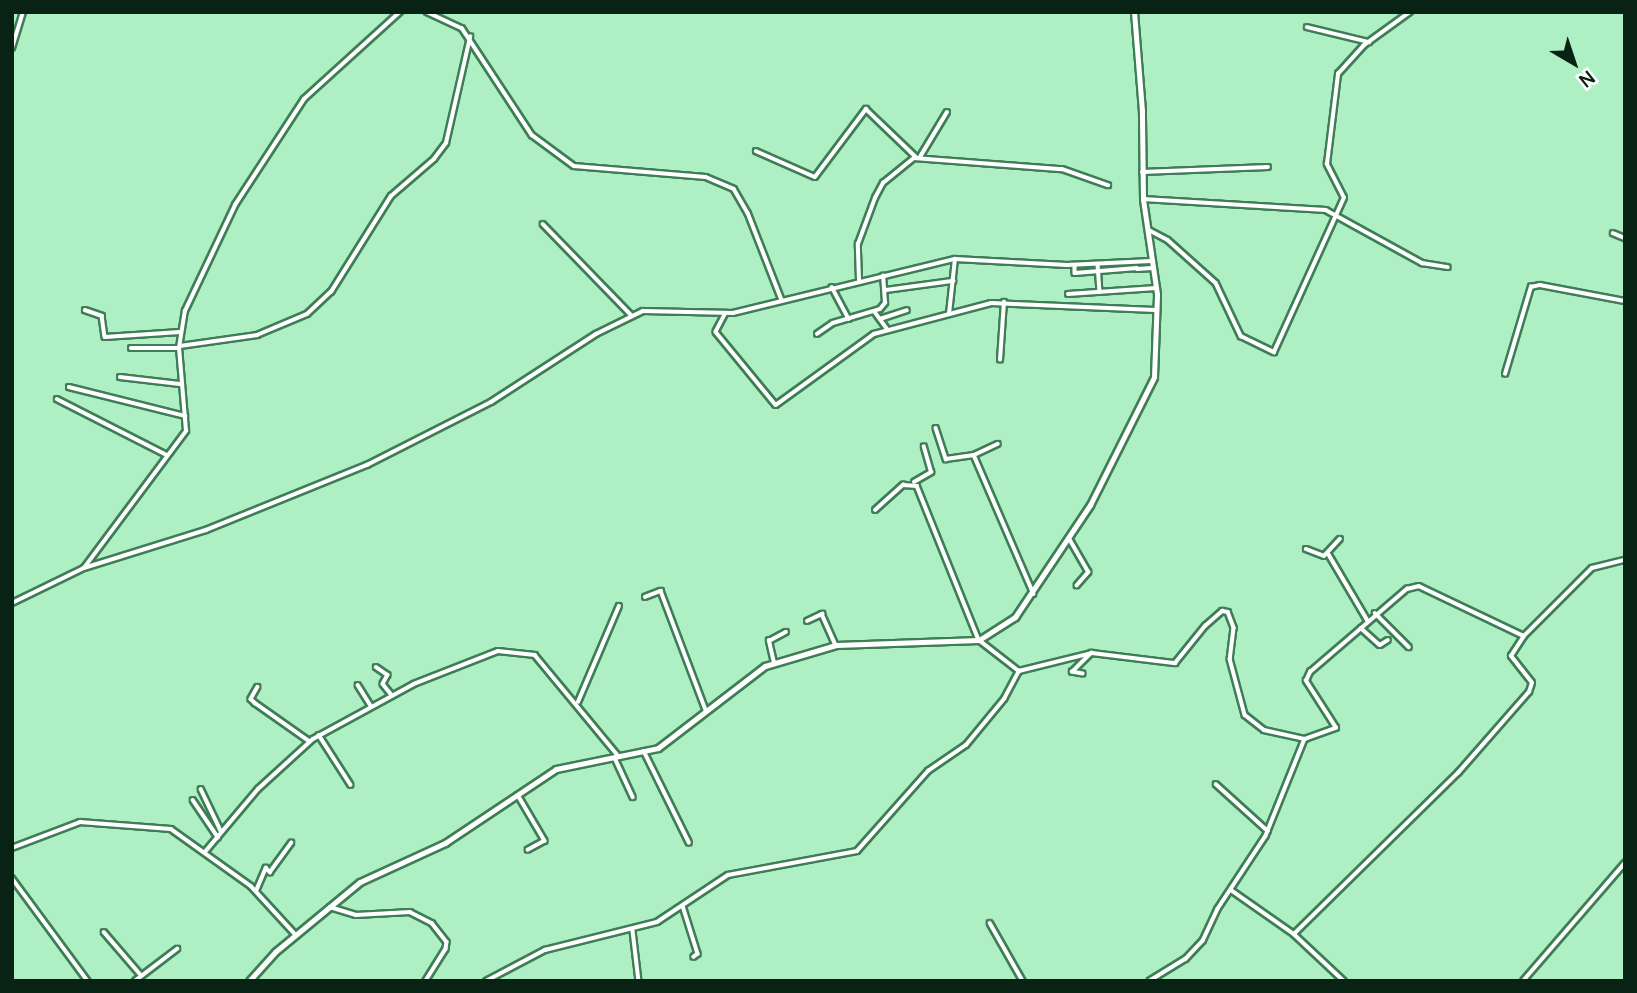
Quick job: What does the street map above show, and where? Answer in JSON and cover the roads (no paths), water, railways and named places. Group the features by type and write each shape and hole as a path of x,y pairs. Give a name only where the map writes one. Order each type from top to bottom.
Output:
{"street":[{"path":"12,48 23,12"},
{"path":"84,568 186,431 180,384 180,332 200,270 255,172 299,106 400,12"},
{"path":"427,12 447,19 470,37 532,135 574,166 706,177 734,189 748,213 782,300"},
{"path":"447,12 447,19"},
{"path":"248,981 295,934 360,882 475,826 517,794 571,763 644,751 670,741 752,673 774,663 836,645 979,640 1015,617 1034,594 1069,538 1148,395 1158,355 1154,261 1143,199 1134,12"},
{"path":"1149,230 1168,240 1216,284 1241,336 1274,352 1337,214 1343,193 1326,164 1335,82 1341,68 1368,42 1410,12"},
{"path":"1307,27 1368,42"},
{"path":"131,348 179,347 257,335 307,314 331,292 391,196 434,159 446,143 470,37"},
{"path":"756,151 815,177 866,109 918,157 940,163 1010,163 1062,169 1108,186"},
{"path":"859,280 858,244 875,198 883,183 918,157 947,112"},
{"path":"1142,172 1268,167"},
{"path":"1143,199 1337,214 1422,263 1448,267"},
{"path":"543,223 632,316"},
{"path":"1613,233 1625,238"},
{"path":"12,603 84,568 206,530 367,465 508,393 596,334 632,316 655,309 726,313 956,259 1075,265 1154,261"},
{"path":"949,314 956,259"},
{"path":"1136,262 1137,268"},
{"path":"1098,264 1100,292"},
{"path":"1075,265 1075,273 1154,268"},
{"path":"817,334 883,307 883,276"},
{"path":"884,290 953,281"},
{"path":"1504,374 1531,288 1540,285 1625,301"},
{"path":"832,287 849,319"},
{"path":"1068,294 1156,288"},
{"path":"726,313 716,332 776,405 861,341 889,330 949,314 1004,302 1157,311"},
{"path":"1000,360 1004,302"},
{"path":"85,310 102,316 104,337 180,332"},
{"path":"880,318 907,310"},
{"path":"875,312 889,330"},
{"path":"120,377 180,384"},
{"path":"69,387 185,415"},
{"path":"98,392 185,415"},
{"path":"57,400 167,455"},
{"path":"936,428 946,459 974,455 998,444"},
{"path":"874,510 897,488 932,472 924,447"},
{"path":"974,455 1034,594"},
{"path":"914,482 979,640 1019,671"},
{"path":"1069,538 1089,572 1077,586"},
{"path":"1306,549 1324,556 1340,539"},
{"path":"1328,553 1368,621"},
{"path":"1294,934 1458,773 1529,692 1532,682 1511,656 1524,636 1592,568 1625,560"},
{"path":"486,981 545,950 657,922 728,875 857,851 928,771 966,745 1004,699 1019,671 1092,653 1175,663 1205,626 1222,611 1228,612 1234,628 1230,659 1245,715 1264,730 1305,739 1336,728 1306,681 1308,676 1375,613 1408,589 1419,586 1524,636"},
{"path":"645,597 661,591 706,710"},
{"path":"578,702 619,606"},
{"path":"1375,613 1409,648"},
{"path":"807,621 822,614 836,645"},
{"path":"1361,628 1380,645 1388,640"},
{"path":"774,663 769,641 786,632"},
{"path":"205,852 258,789 309,741 392,695 498,651 526,651 543,663 578,702 615,755 633,797"},
{"path":"1083,674 1072,672 1092,653"},
{"path":"376,667 388,674 383,684 392,695"},
{"path":"358,685 371,706"},
{"path":"258,687 251,699 309,741"},
{"path":"319,735 351,785"},
{"path":"1150,981 1196,951 1268,831 1305,739"},
{"path":"644,751 689,842"},
{"path":"1216,784 1268,831"},
{"path":"201,789 222,832"},
{"path":"517,794 545,841 528,850"},
{"path":"193,800 218,837"},
{"path":"12,848 92,822 171,829 256,891 295,934"},
{"path":"256,891 266,868 270,872 291,843"},
{"path":"1523,981 1625,863"},
{"path":"12,878 88,981"},
{"path":"1231,890 1294,934 1344,981"},
{"path":"329,906 356,915 410,912 432,923 447,942 446,949 426,981"},
{"path":"683,906 698,954 694,957"},
{"path":"990,923 1023,981"},
{"path":"633,930 639,981"},
{"path":"104,932 141,975"},
{"path":"135,981 177,949"}]}
